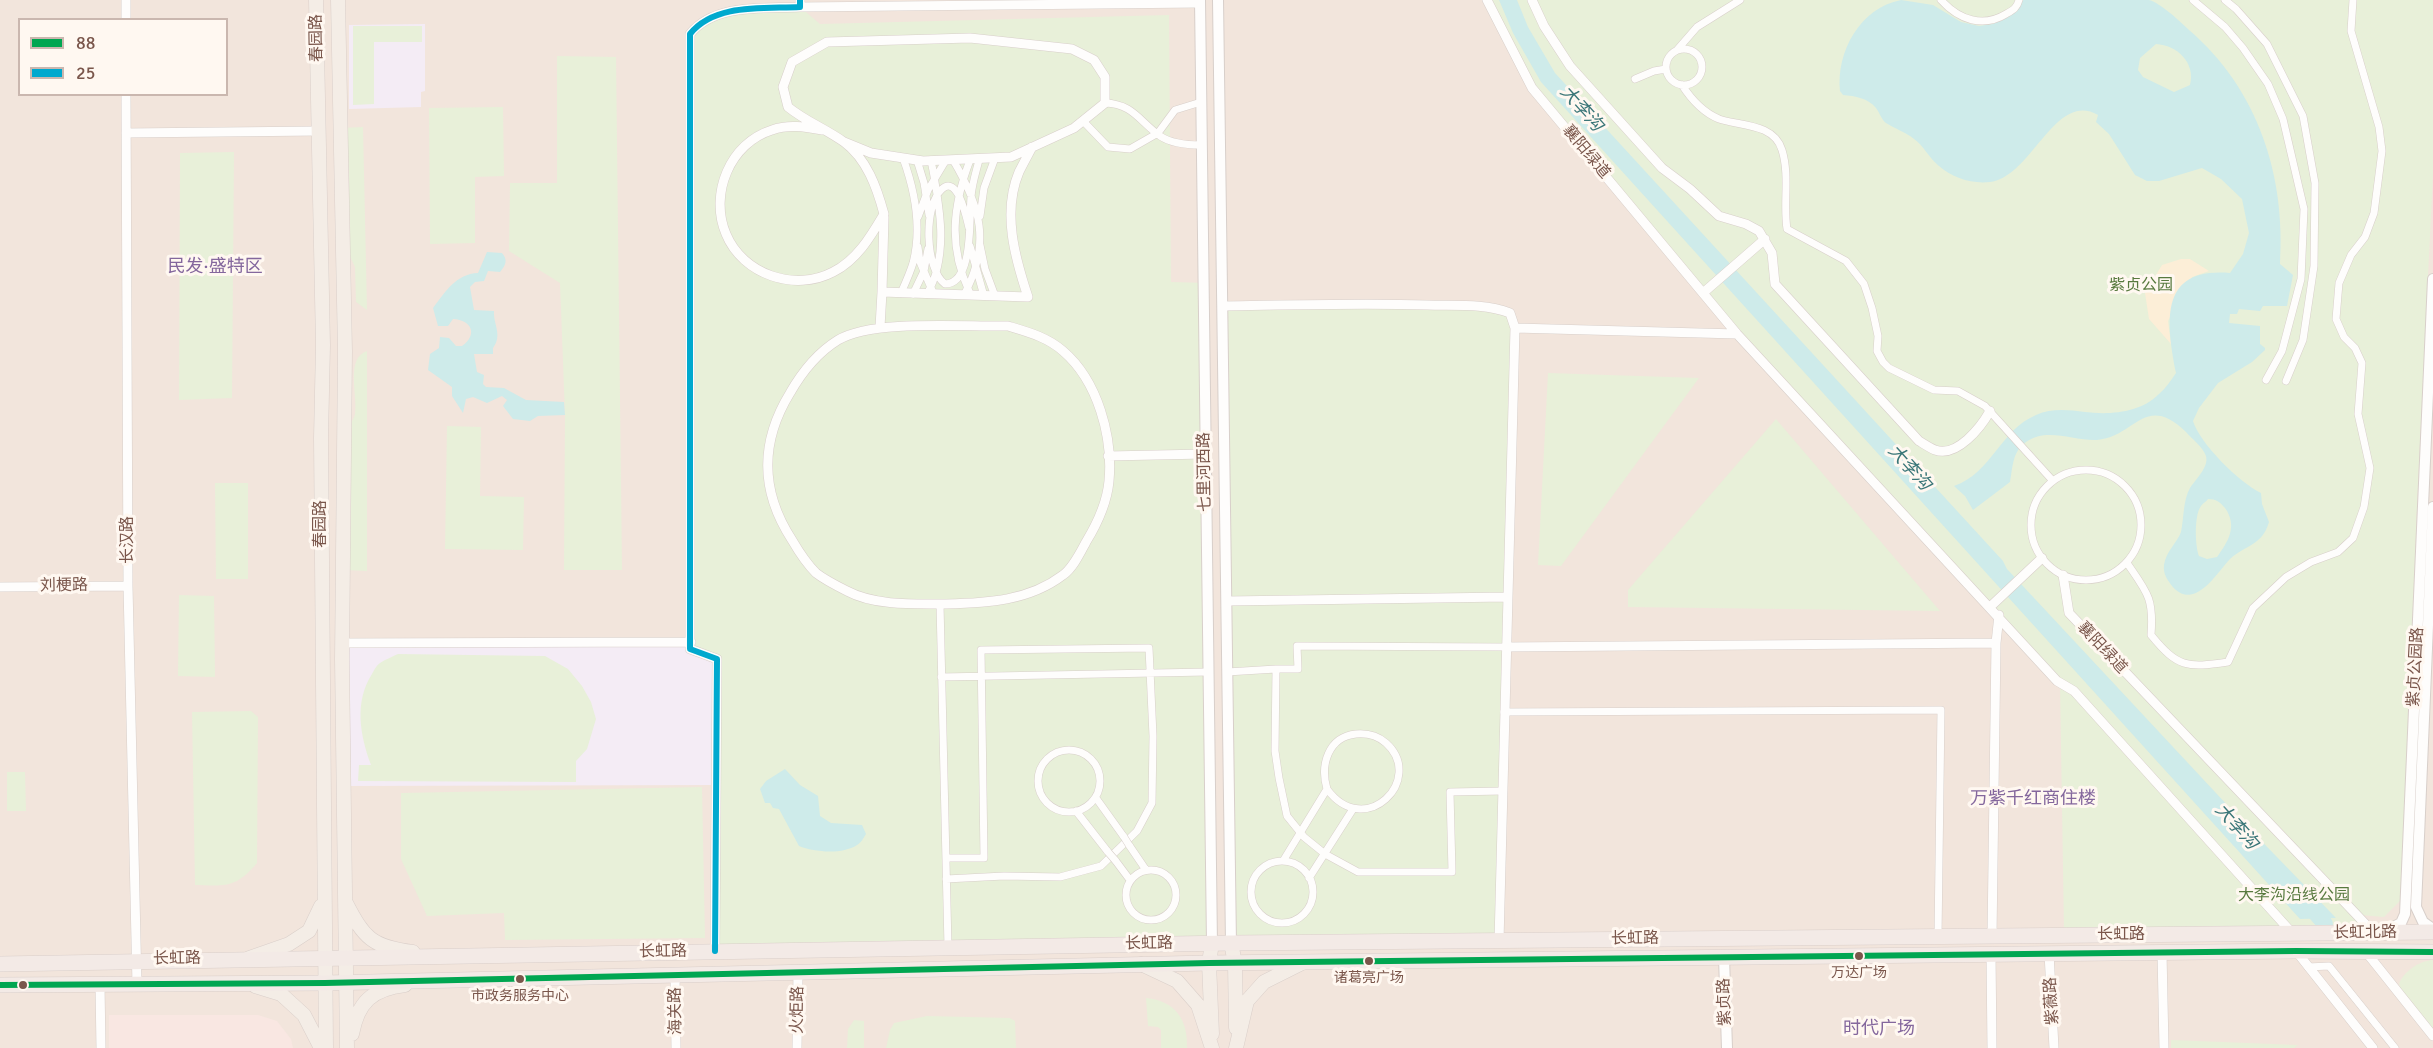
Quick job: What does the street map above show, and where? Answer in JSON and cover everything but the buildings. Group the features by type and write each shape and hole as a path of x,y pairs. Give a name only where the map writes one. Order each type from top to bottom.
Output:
{"highway":[{"name":"长虹北路","path":"2295,934 2433,931"},
{"name":"长虹路","path":"0,964 346,956 1212,943 2295,934"},
{"name":"长虹北路","path":"2297,951 2433,952"},
{"name":"长虹路","path":"0,985 324,983 1141,964 2297,951"}],"main road":[{"name":"春园路","path":"316,0 323,345 321,438 323,957 326,1048"},
{"name":"春园路","path":"338,0 345,351 342,643 346,982 349,1048"},
{"path":"248,958 289,944 309,931 324,901"},
{"path":"345,901 361,932 377,943 397,950 445,955"},
{"path":"1212,943 1209,963 1213,1048"},
{"path":"1231,943 1234,963 1236,1048"},
{"path":"1236,1048 1247,1001 1264,982 1304,962"},
{"path":"1141,964 1177,981 1198,1005 1213,1048"},
{"path":"349,1048 354,1020 366,999 393,987 444,980"},
{"path":"247,984 281,994 304,1015 321,1048"}],"street":[{"path":"126,0 126,18"},
{"name":"七里河西路","path":"1218,0 1231,943"},
{"name":"襄阳绿道","path":"1487,0 1532,88 1705,291 1737,334 1999,615"},
{"path":"1532,0 1544,26 1570,66 1662,168 1690,189 1719,216 1746,224 1759,231 1766,239 1772,253 1775,284 1918,441 1936,451 1948,451 1961,444 1972,434 1984,422 1990,411"},
{"path":"1740,0 1697,27 1668,58 1666,69 1671,80 1682,85 1694,103 1719,119 1746,123 1769,133 1782,148 1787,181 1785,216 1787,229 1846,261 1864,284 1872,308 1878,336 1877,351 1882,362 1889,368 1934,390 1958,392 1985,406 2053,481"},
{"path":"1941,0 1960,16 1977,22 1995,21 2016,8 2019,0"},
{"path":"2193,0 2225,27 2268,84 2283,119 2304,209 2301,279 2283,351 2266,380"},
{"path":"2225,0 2267,44 2302,116 2315,183 2314,266 2305,330 2286,381"},
{"path":"2127,563 2150,597 2153,614 2151,635 2177,662 2202,666 2228,662 2253,608 2286,577 2311,562 2338,552 2353,537 2364,507 2370,468 2358,414 2362,363 2355,348 2344,337 2336,319 2339,284 2351,255 2365,237 2374,213 2382,151 2379,127 2351,32 2353,0"},
{"path":"715,951 717,658 690,649 690,34 698,23 716,14 800,4 1200,2"},
{"name":"七里河西路","path":"1200,2 1212,943"},
{"path":"1105,104 1104,77 1095,60 1072,49 970,38 827,42 792,62 783,87 788,107 822,130 871,153 903,158 974,160 1011,157 1074,128 1105,104 1118,104 1137,114 1158,133 1181,144 1201,145"},
{"path":"1677,50 1688,49 1698,55 1701,61 1701,73 1698,78 1682,85"},
{"path":"1635,79 1666,69"},
{"name":"长汉路","path":"126,96 128,586 137,985"},
{"path":"1083,121 1107,147 1130,149 1158,133 1175,110 1201,102"},
{"path":"822,130 797,126 772,130 749,142 732,161 722,184 720,210 726,235 740,256 760,272 784,280 810,280 834,272 854,256 867,241 884,214"},
{"path":"126,133 319,131"},
{"path":"844,142 862,161 876,184 884,214 879,327"},
{"path":"882,292 968,293 984,296 1028,297 1017,266 1012,238 1011,209 1018,174 1032,147"},
{"path":"901,293 913,263 916,235 912,183 903,158"},
{"path":"995,158 984,188 980,221 985,269 995,296"},
{"path":"913,294 924,271 929,234 926,194 917,159"},
{"path":"931,160 938,195 940,239 931,292"},
{"path":"916,223 926,194 949,160"},
{"path":"949,160 963,177 980,221"},
{"path":"968,293 956,257 954,236 958,194 963,177 974,160"},
{"path":"929,234 935,273 945,284 953,284 962,274 969,241 974,160"},
{"path":"929,221 941,190 951,187 958,194 966,212 969,228"},
{"path":"968,293 980,234"},
{"path":"916,235 920,262 931,292"},
{"path":"1705,291 1766,239"},
{"path":"969,241 984,296"},
{"name":"紫贞公园路","path":"2372,934 2402,923 2405,914 2433,279"},
{"path":"1223,306 1380,304 1498,308 1510,313 1515,328 1499,940"},
{"path":"879,327 1008,327 1040,335 1064,351 1085,377 1097,402 1107,435 1108,456 1109,481 1103,509 1080,553 1065,574 1039,590 1012,599 940,604 861,598 817,574 785,530 771,495 767,462 770,437 781,408 798,380 816,357 839,339 879,327"},
{"path":"1515,328 1737,334"},
{"path":"1108,456 1205,454"},
{"path":"2087,470 2105,473 2120,482 2132,496 2140,512 2141,530 2136,548 2127,563 2112,574 2095,580 2077,580 2063,575 2042,558 2035,547 2031,529 2033,511 2041,494 2053,481 2069,473 2087,470"},
{"name":"紫贞公园路","path":"2433,507 2416,907 2423,922 2433,931"},
{"path":"1992,605 2042,558"},
{"name":"襄阳绿道","path":"2063,575 2069,613 2372,934"},
{"name":"刘梗路","path":"0,587 128,586"},
{"path":"1227,601 1507,597"},
{"path":"940,604 948,947"},
{"path":"1992,936 1996,643 1999,615"},
{"path":"1999,615 2057,681 2074,691 2295,934"},
{"path":"342,643 690,642"},
{"path":"1227,672 1298,669 1297,646 1506,647 1996,643"},
{"path":"945,858 984,858 981,650 1149,648 1153,736 1152,803 1137,831 1101,866 1060,877 1004,876 946,879"},
{"path":"1276,669 1275,751 1287,816 1300,833 1325,854 1358,872 1452,872 1450,792 1503,791"},
{"path":"941,677 1208,672"},
{"path":"1504,711 1941,710 1938,937"},
{"path":"1363,733 1380,739 1394,752 1398,762 1397,783 1393,792 1383,802 1366,809 1353,809 1343,805 1327,789 1323,766 1332,747 1339,740 1363,733"},
{"path":"1070,750 1086,754 1100,774 1096,798 1076,812 1053,808 1042,796 1039,788 1039,772 1054,753 1070,750"},
{"path":"1283,861 1327,789"},
{"path":"1096,798 1146,870"},
{"path":"1309,878 1353,809"},
{"path":"1076,812 1130,880"},
{"path":"1283,861 1299,866 1309,878 1313,893 1311,903 1300,917 1285,923 1277,923 1263,916 1256,909 1252,900 1252,885 1262,869 1270,864 1283,861"},
{"path":"1146,870 1154,870 1167,875 1175,887 1176,902 1168,914 1148,921 1134,914 1130,909 1126,894 1130,880 1146,870"},
{"path":"2297,951 2373,1048"},
{"path":"2162,952 2164,1048"},
{"path":"2364,952 2433,1036"},
{"name":"紫薇路","path":"2049,953 2054,1048"},
{"path":"1992,954 1992,1048"},
{"name":"紫贞路","path":"1724,957 1727,1048"},
{"path":"2308,966 2329,966 2395,1048"},
{"name":"火炬路","path":"797,1048 798,972"},
{"name":"海关路","path":"675,975 676,1048"},
{"path":"100,985 101,1048"},
{"path":"313,1033 315,1048"}],"shaded area":[{"path":"0,0 2433,0 2433,1048 0,1048"},
{"path":"425,24 425,91 421,92 421,107 349,109 349,25"},
{"path":"691,642 717,659 716,785 344,786 342,643"},
{"path":"109,1015 258,1015 277,1021 291,1039 293,1048 109,1048"}],"green space":[{"name":"紫贞公园","path":"1487,0 2433,0 2433,173 2417,506 2403,898 2384,917 2349,914 2374,934 2064,932 2060,682 1737,334 1532,88"},
{"path":"800,7 820,24 1169,15 1171,282 1208,283 1212,943 715,951 717,659 690,649 690,34 716,14"},
{"path":"353,26 422,26 422,42 374,42 374,104 353,105"},
{"path":"557,56 616,57 622,570 564,570 565,415 560,283 509,251 510,183 557,183"},
{"path":"503,107 504,176 475,177 475,243 430,244 429,108"},
{"path":"363,127 367,310 356,302 355,267 343,242 341,128"},
{"path":"234,152 232,398 179,400 180,153"},
{"path":"1223,306 1478,307 1510,313 1515,328 1499,941 1231,943"},
{"path":"367,351 367,571 343,570 344,430 355,414 354,369 356,361"},
{"path":"1548,373 1699,378 1561,566 1538,565"},
{"path":"1776,419 1940,611 1628,607 1628,590"},
{"path":"447,426 481,427 480,496 524,497 523,550 445,549"},
{"path":"215,483 248,483 248,579 216,579"},
{"path":"179,595 214,596 215,677 178,676"},
{"path":"398,654 545,656 568,669 591,702 596,719 587,749 576,761 576,782 358,781 359,765 371,765 364,742 361,719 366,685 378,665"},
{"path":"251,711 258,717 257,863 243,877 230,884 195,885 192,712"},
{"path":"7,772 25,772 26,811 7,811"},
{"path":"702,787 705,938 505,940 504,913 427,916 401,859 401,793"},
{"path":"2433,960 2433,1032 2403,995 2399,984 2404,975 2413,968 2422,962"},
{"path":"1146,998 1165,1003 1178,1014 1185,1029 1187,1048 1161,1048 1161,1030 1158,1027 1148,1026"},
{"path":"927,1016 1010,1018 1015,1021 1016,1048 886,1048 894,1023"},
{"path":"854,1020 864,1021 864,1048 847,1048 848,1029"},
{"path":"2171,1040 2298,1045 2294,1048 2171,1048"}],"sand":[{"path":"2181,259 2190,259 2209,271 2192,277 2168,321 2171,344 2149,319 2145,293 2162,265"}],"water":[{"path":"1499,0 1517,0 1528,27 1555,73 2003,561 2007,569 2243,822 2336,918 2300,919 1541,82 1513,33"},
{"path":"1901,0 1933,5 1961,22 1979,26 1993,24 2018,10 2020,0 2149,0 2170,13 2213,53 2233,79 2250,107 2263,136 2272,167 2281,231 2280,264 2293,275 2287,306 2263,306 2260,311 2239,309 2237,314 2230,314 2229,323 2260,326 2260,344 2265,350 2252,362 2218,383 2199,408 2193,421 2204,441 2222,462 2242,481 2261,493 2262,504 2269,522 2258,541 2230,559 2204,588 2196,593 2188,595 2180,593 2172,586 2167,579 2164,565 2167,555 2181,532 2188,493 2204,469 2206,456 2200,446 2172,421 2160,416 2150,416 2110,437 2097,440 2051,435 2034,438 2018,450 2010,482 1973,510 1965,496 1954,486 1978,472 2013,431 2036,415 2060,410 2104,413 2124,411 2143,405 2162,392 2176,373 2170,335 2173,301 2179,288 2190,279 2207,273 2230,273 2243,254 2249,233 2242,199 2221,179 2202,168 2159,181 2147,181 2135,175 2109,134 2096,122 2098,115 2083,110 2069,114 2056,124 2019,166 2005,177 1990,182 1976,182 1950,174 1935,163 1921,145 1908,134 1886,123 1873,105 1861,98 1843,95 1840,91 1842,61 1847,47 1863,22 1886,5","holes":["2156,44 2171,48 2183,57 2190,69 2190,85 2174,92 2143,77 2138,70 2140,58","2208,499 2218,501 2225,508 2231,521 2231,527 2228,540 2217,557 2207,559 2199,556 2196,531 2199,510"]},
{"path":"487,252 502,253 506,262 500,272 488,271 484,281 475,282 470,287 474,310 494,311 497,334 493,354 474,354 477,372 484,375 483,384 486,387 504,388 526,400 564,402 565,415 538,416 530,421 513,419 503,406 507,400 502,396 487,403 473,397 466,399 463,413 452,396 452,387 428,370 430,354 439,348 440,337 449,338 456,346 462,346 467,342 471,333 468,325 459,320 453,319 448,326 438,326 433,308 458,280 478,273"},
{"path":"785,769 800,785 818,796 820,816 831,823 862,825 866,834 860,843 851,848 836,851 812,850 799,846 779,809 773,808 770,803 765,803 760,789 766,781"}],"waterway":[{"name":"大李沟","path":"2307,903 2325,924"}],"transit line":[{"name":"25","path":"715,951 717,659 690,649 690,34 700,24 726,12 756,8 800,7 800,0"},
{"name":"88","path":"0,985 325,983 1209,963 2296,951 2433,952"}],"place":[{"name":"万达广场","path":"1859,956"},
{"name":"诸葛亮广场","path":"1369,961"},
{"name":"市政务服务中心","path":"520,979"}],"district":[{"name":"民发·盛特区","path":"215,267"},
{"name":"万紫千红商住楼","path":"2033,799"},
{"name":"时代广场","path":"1879,1029"}],"park label":[{"name":"大李沟沿线公园","path":"2294,896"}]}
